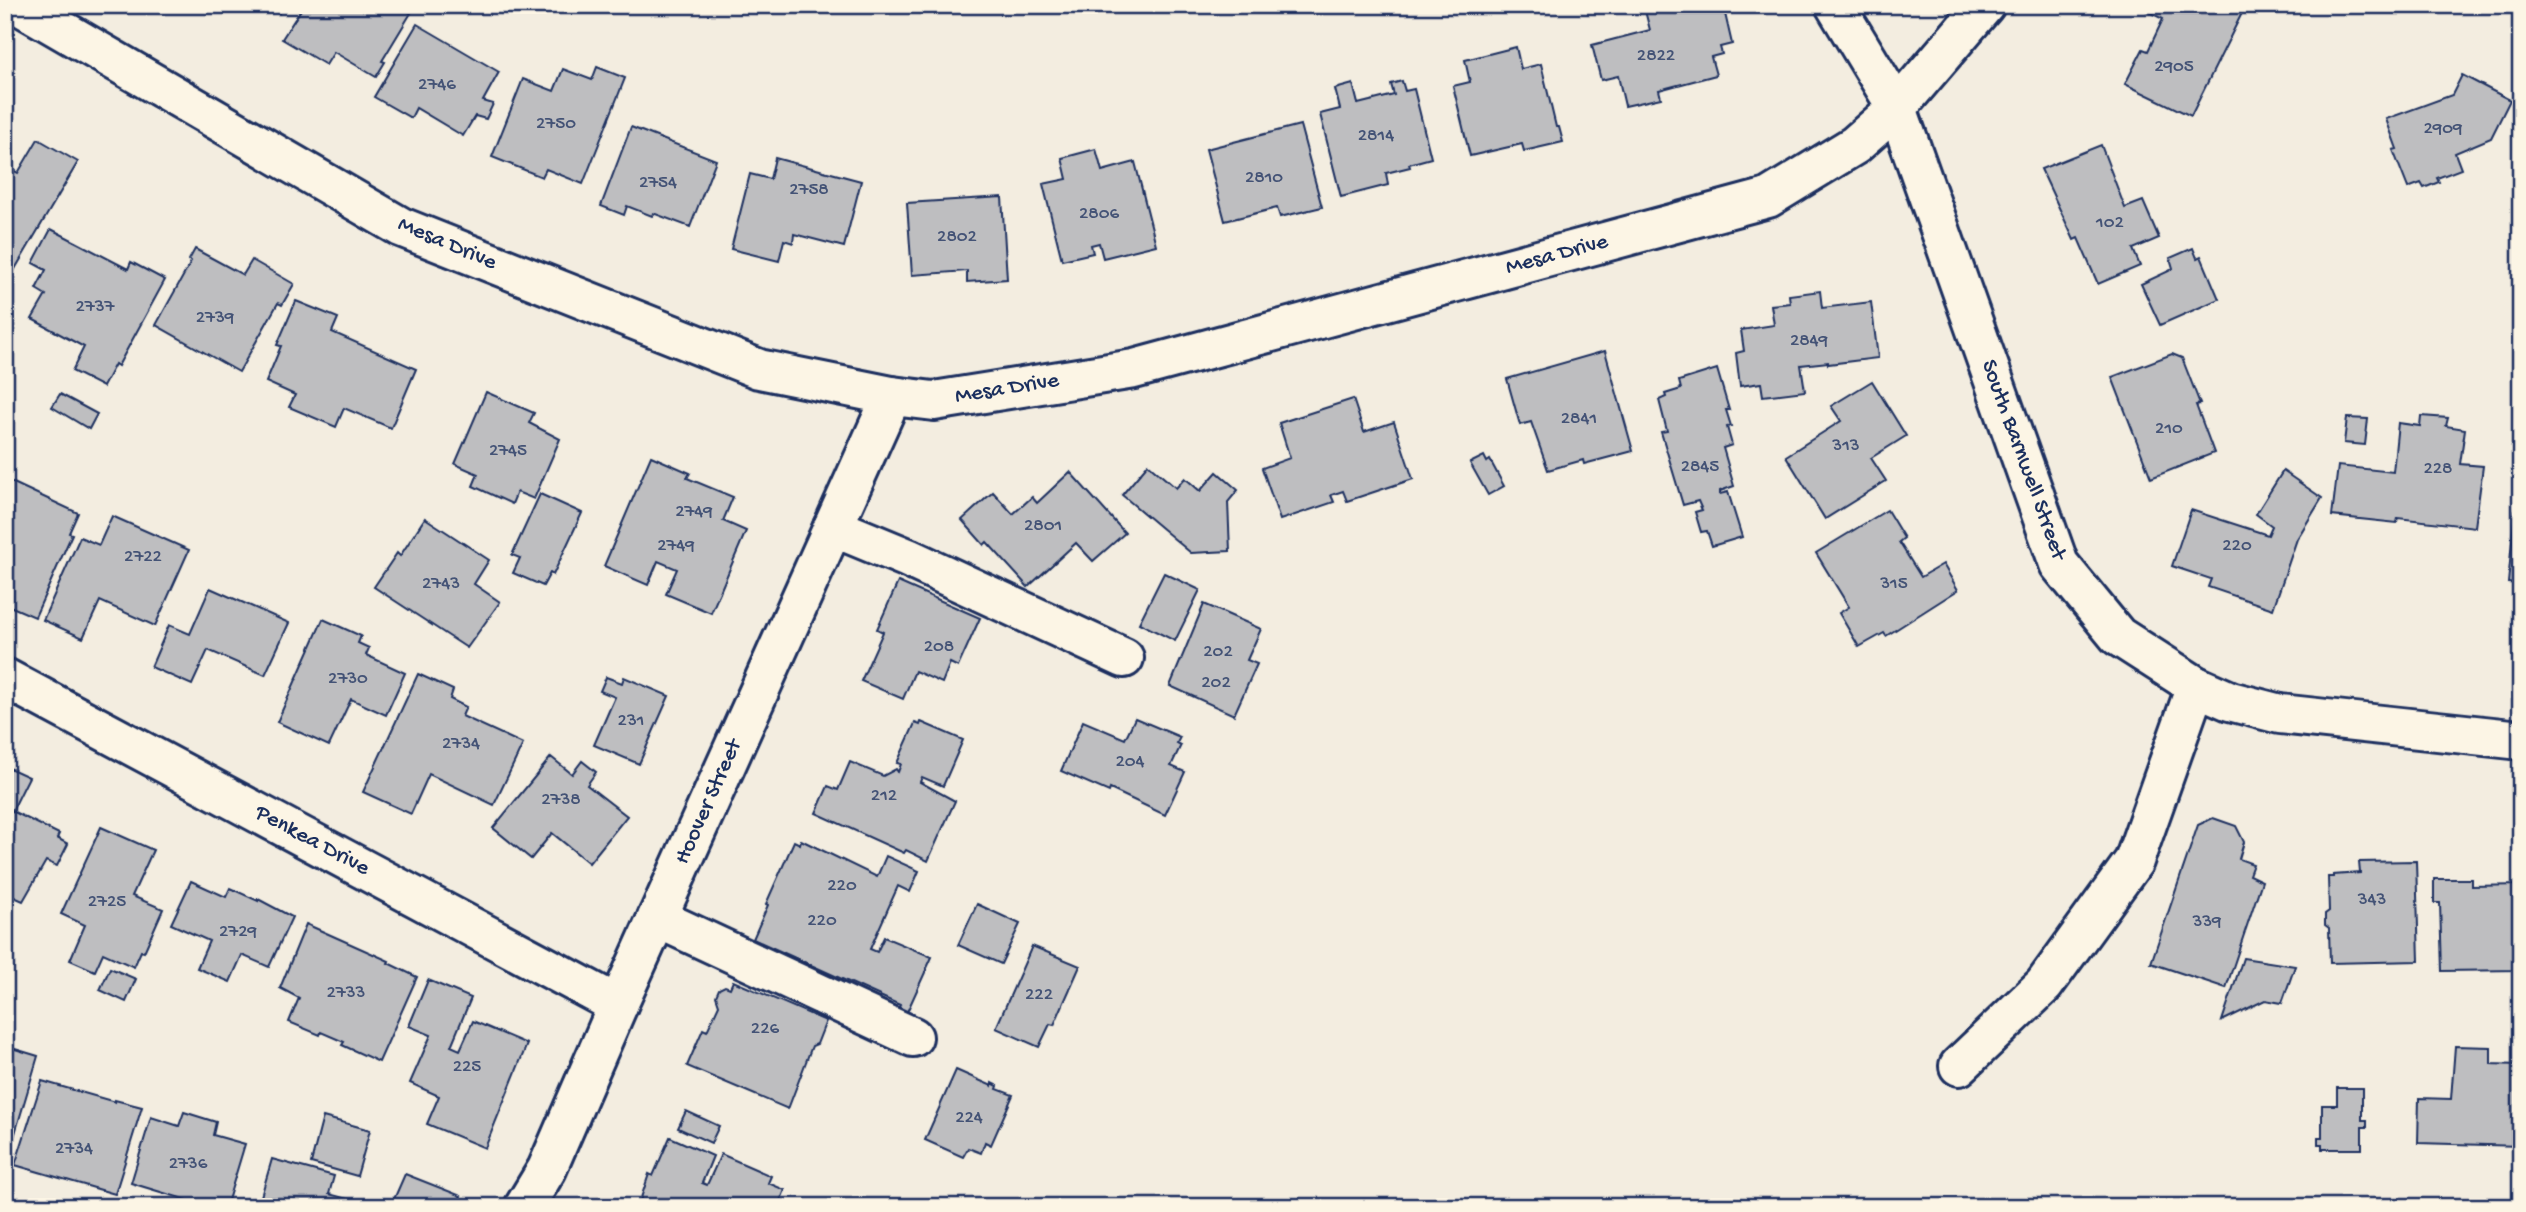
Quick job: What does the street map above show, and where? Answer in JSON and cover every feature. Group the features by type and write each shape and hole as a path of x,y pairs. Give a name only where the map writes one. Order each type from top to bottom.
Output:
{"street":[{"name":"Mesa Drive","path":"19,5 401,227 759,369 892,396 934,401 1134,369 1768,198 1855,145 1897,108 1985,5"},
{"name":"South Barnwell Street","path":"1835,5 1897,108 2059,564 2118,636 2196,686 2230,701 2280,714 2521,740"},
{"name":"Hoover Street","path":"524,1207 547,1169 892,396"},
{"path":"834,527 908,558 1124,658"},
{"name":"Penkea Drive","path":"5,678 618,1005"},
{"path":"1959,1066 2043,985 2134,860 2196,686"},
{"path":"657,918 913,1037"}],"building":[{"path":"266,5 283,5 279,13"},
{"path":"304,5 413,5 376,77 334,52 326,65 282,39"},
{"path":"1682,5 1683,8 1693,5 1723,5 1732,44 1720,47 1722,54 1711,57 1716,75 1659,90 1661,98 1625,106 1618,76 1601,80 1592,45 1650,30 1644,7"},
{"path":"2135,5 2246,5 2191,116 2125,84 2143,49 2148,51 2163,19"},
{"path":"417,24 499,72 483,101 493,104 486,119 475,116 463,136 416,108 411,118 374,97"},
{"path":"1516,47 1521,69 1541,64 1556,127 1559,127 1563,142 1524,151 1522,144 1470,156 1453,86 1470,82 1465,60"},
{"path":"597,67 625,78 583,184 546,169 542,177 492,157 523,79 554,91 563,69 592,80"},
{"path":"2462,75 2510,100 2491,138 2455,153 2461,169 2437,178 2439,182 2424,188 2421,183 2408,188 2393,150 2397,149 2386,119 2452,95"},
{"path":"1402,81 1405,91 1414,89 1431,158 1386,173 1388,185 1341,197 1320,114 1340,109 1335,89 1353,84 1358,104 1394,95 1391,84"},
{"path":"1300,125 1322,207 1280,217 1277,208 1225,221 1206,149"},
{"path":"631,127 716,160 690,227 627,206 624,215 601,206"},
{"path":"38,139 78,162 5,286 5,166 18,173"},
{"path":"2101,145 2125,208 2143,201 2159,238 2133,249 2140,266 2098,284 2078,238 2074,240 2041,169"},
{"path":"1096,149 1102,171 1135,162 1156,245 1103,258 1099,243 1091,245 1093,253 1062,260 1043,184 1067,179 1062,158"},
{"path":"775,158 861,181 844,247 794,234 793,243 784,240 779,261 731,249 750,174 770,179"},
{"path":"1002,197 1007,279 967,282 967,271 912,275 907,203"},
{"path":"51,229 128,269 131,262 165,280 118,366 115,364 103,387 72,371 84,347 32,319 46,295 36,289 46,270 33,263"},
{"path":"2193,248 2197,258 2201,256 2219,299 2160,325 2141,284 2169,271 2173,268 2170,258"},
{"path":"195,249 243,275 252,260 294,284 282,305 278,303 239,372 156,325 191,262 189,260"},
{"path":"1820,291 1822,308 1871,302 1878,358 1801,365 1805,391 1763,396 1761,383 1740,386 1736,353 1744,351 1741,330 1774,325 1771,305 1790,303 1789,295"},
{"path":"296,301 338,318 332,332 416,369 391,428 344,408 336,427 289,407 295,395 266,382 281,346 277,345"},
{"path":"1605,351 1633,451 1584,464 1583,460 1548,470 1531,422 1520,425 1507,379"},
{"path":"2172,354 2182,358 2200,404 2196,405 2214,453 2151,478 2112,377"},
{"path":"1717,369 1729,410 1726,410 1731,426 1727,427 1732,445 1723,448 1734,486 1720,491 1720,494 1728,492 1742,537 1712,546 1707,531 1701,532 1695,512 1702,510 1698,501 1683,505 1661,432 1667,431 1659,400 1666,397 1665,394 1681,389 1679,381"},
{"path":"1872,381 1906,436 1871,458 1886,481 1825,519 1786,456 1841,421 1831,406"},
{"path":"486,392 534,413 529,423 560,439 534,499 517,492 512,504 473,486 478,474 455,464"},
{"path":"60,394 97,414 89,429 52,407"},
{"path":"1353,399 1364,432 1394,422 1413,479 1347,501 1343,491 1331,495 1334,502 1280,520 1262,468 1290,458 1279,423"},
{"path":"2421,416 2448,418 2446,426 2465,429 2460,464 2483,466 2475,527 2398,518 2397,523 2332,516 2338,466 2393,472 2398,423 2420,426"},
{"path":"2347,418 2368,419 2365,445 2344,443"},
{"path":"651,456 690,473 687,478 733,497 723,521 746,531 711,613 666,594 677,569 658,561 648,585 604,566"},
{"path":"1484,456 1487,462 1490,460 1504,486 1488,495 1470,463"},
{"path":"1148,464 1176,488 1185,478 1200,491 1217,472 1238,490 1228,502 1230,551 1191,553 1122,495"},
{"path":"2283,471 2322,498 2297,539 2273,609 2208,587 2211,579 2172,566 2191,510 2268,535 2272,526 2256,514"},
{"path":"1070,472 1125,533 1093,561 1076,543 1028,587 987,542 984,545 962,520 993,492 1013,514 1032,497 1037,503"},
{"path":"5,479 78,513 69,533 72,534 35,617 5,604"},
{"path":"540,494 582,513 553,575 550,573 543,586 513,573 520,558 512,555"},
{"path":"1887,510 1904,538 1899,542 1921,577 1943,564 1958,590 1886,636 1884,633 1859,647 1839,613 1849,607 1816,553"},
{"path":"2515,510 2521,511 2521,584 2508,583"},
{"path":"112,516 189,550 155,626 100,601 83,638 43,620 80,537 99,545"},
{"path":"425,518 489,560 474,584 500,602 467,648 374,587 397,553 400,556"},
{"path":"1164,573 1200,590 1175,641 1139,623"},
{"path":"898,582 980,618 958,667 950,663 942,683 915,671 903,699 861,681 883,632 877,629"},
{"path":"210,588 289,623 265,675 208,650 192,685 151,667 169,625 190,634"},
{"path":"1204,604 1261,629 1247,660 1257,664 1234,715 1170,686"},
{"path":"323,619 361,636 358,643 369,648 366,655 405,673 386,715 351,699 329,746 277,722"},
{"path":"418,674 453,690 450,699 466,707 462,716 523,744 494,805 429,774 411,814 363,792"},
{"path":"606,677 622,683 624,677 669,696 639,764 594,745 615,697 600,691"},
{"path":"1135,718 1180,737 1177,743 1181,745 1171,766 1185,772 1165,815 1110,789 1109,792 1061,771 1083,721 1125,739"},
{"path":"921,722 963,740 943,786 922,777 920,782 955,801 928,861 906,850 904,853 816,813 828,786 838,790 850,762 883,776 896,769 898,772 901,764 897,763 915,723 920,725"},
{"path":"551,757 572,774 582,761 596,772 587,785 627,816 589,863 552,833 531,859 493,828"},
{"path":"5,766 29,777 12,811 59,834 57,838 68,844 57,866 46,861 23,901 5,893"},
{"path":"2213,818 2236,826 2244,842 2239,859 2253,864 2249,875 2262,881 2226,988 2151,963 2198,825"},
{"path":"101,827 153,850 132,896 163,909 144,952 141,951 134,967 103,953 95,971 70,960 85,925 61,914"},
{"path":"801,840 877,877 886,856 919,871 910,892 898,886 870,949 877,952 884,937 932,957 907,1012 898,1009 900,1005 753,939 794,841 800,844"},
{"path":"2416,861 2419,961 2330,963 2329,928 2325,925 2325,914 2329,911 2328,877 2360,873 2359,862"},
{"path":"2434,879 2472,879 2472,886 2521,885 2521,970 2442,971 2440,903 2434,903"},
{"path":"191,881 226,897 230,888 292,917 269,967 242,955 230,982 197,968 209,941 171,924"},
{"path":"977,904 1020,924 1001,964 958,945"},
{"path":"306,924 389,961 388,963 417,977 379,1062 342,1045 344,1042 289,1022 299,998 280,988"},
{"path":"1032,946 1080,966 1054,1025 1050,1024 1039,1047 996,1028"},
{"path":"2243,958 2295,966 2282,1003 2265,1000 2222,1021"},
{"path":"110,968 136,979 126,1002 100,990"},
{"path":"428,980 471,998 451,1046 460,1050 473,1021 527,1044 485,1148 427,1124 439,1096 410,1083 431,1035 409,1026"},
{"path":"733,981 826,1021 817,1044 812,1046 788,1109 687,1066 703,1029 707,1031 719,1005 716,996 719,989 725,986 730,988"},
{"path":"5,1046 38,1056 14,1137 5,1134"},
{"path":"2455,1046 2491,1047 2491,1064 2519,1065 2521,1146 2418,1143 2419,1098 2451,1099"},
{"path":"956,1070 992,1086 992,1083 998,1086 997,1089 1013,1095 991,1145 985,1142 981,1153 968,1148 963,1157 925,1140"},
{"path":"42,1081 142,1107 115,1194 15,1165"},
{"path":"2337,1088 2362,1088 2362,1120 2367,1120 2367,1127 2362,1127 2362,1149 2322,1149 2322,1144 2318,1144 2318,1137 2322,1137 2322,1105 2337,1105"},
{"path":"686,1111 719,1126 711,1143 678,1128"},
{"path":"184,1112 216,1122 213,1135 245,1144 226,1207 185,1207 187,1200 131,1183 151,1117 179,1126"},
{"path":"323,1117 370,1130 357,1176 311,1163"},
{"path":"670,1137 713,1156 702,1183 707,1185 721,1154 771,1176 768,1183 785,1190 778,1207 718,1207 712,1204 710,1207 638,1207 649,1174 653,1176"},
{"path":"272,1159 334,1176 329,1194 351,1200 349,1207 258,1207"},
{"path":"405,1174 461,1196 456,1207 391,1206"}]}
